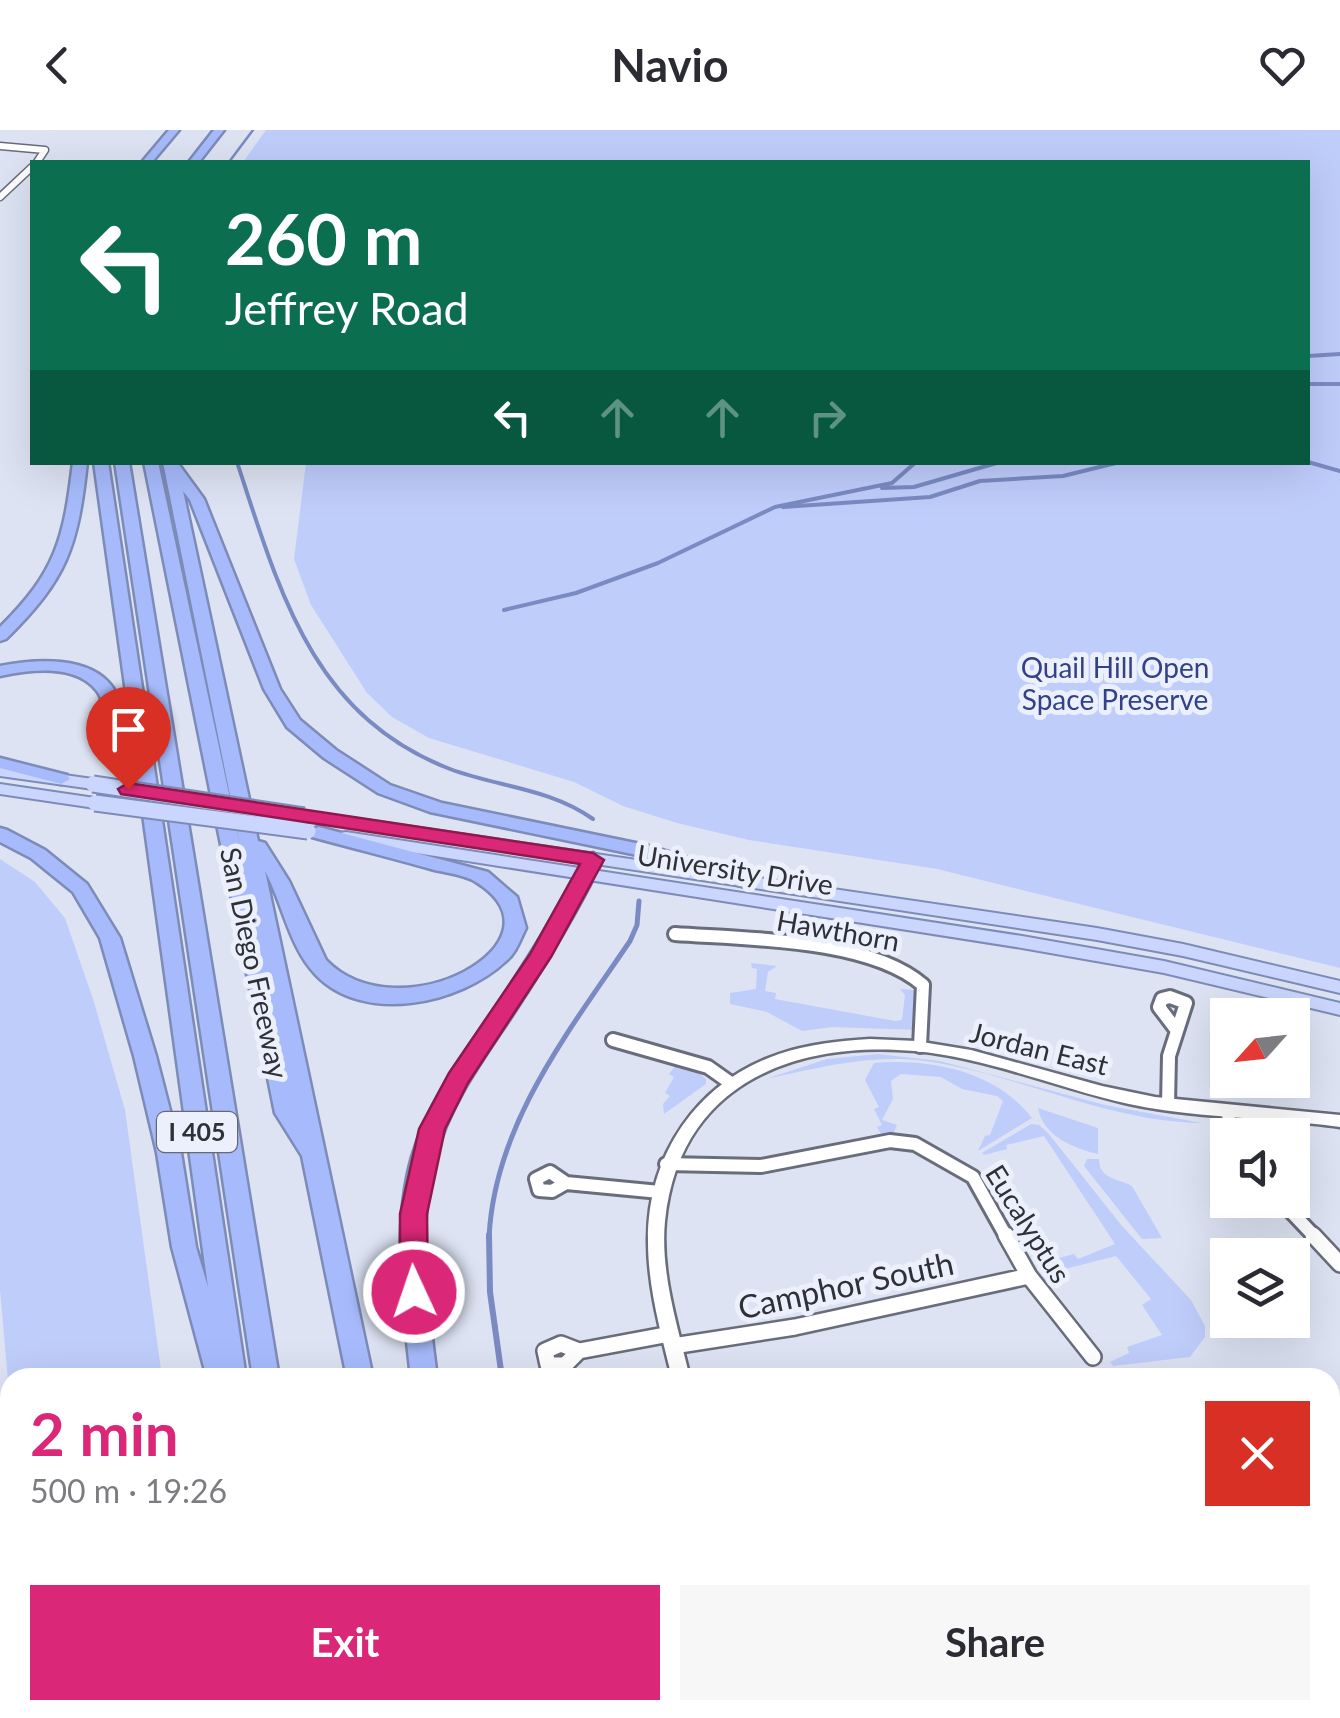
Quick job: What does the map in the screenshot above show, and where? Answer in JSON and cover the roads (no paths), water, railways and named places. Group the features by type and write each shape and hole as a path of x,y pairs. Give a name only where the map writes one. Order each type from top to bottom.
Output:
{"highway":[{"path":"196,160 219,130"},
{"path":"148,160 180,131"},
{"path":"162,160 180,131"},
{"path":"0,636 46,590 69,548 80,465"},
{"name":"I 405","path":"100,465 232,1368"},
{"path":"122,465 264,1368"},
{"name":"San Diego Freeway","path":"164,465 250,832 358,1368"},
{"name":"San Diego Freeway","path":"164,465 286,1112 316,1164"},
{"path":"165,465 197,498 272,690 293,723 330,754 384,789 437,808 646,851 745,881"},
{"path":"0,671 54,666 86,674 106,690 154,836"},
{"path":"0,763 61,780"},
{"path":"250,832 282,885 297,924 322,970 346,985 378,995 428,995 473,980 506,951 515,928 513,910 492,882 310,826"},
{"path":"0,834 61,870 102,920 145,1056 169,1153 184,1247 217,1368"},
{"path":"423,1368 411,1241 418,1185 432,1129 458,1079 540,957 590,867"}],"main road":[{"path":"0,771 93,784 310,826"},
{"name":"University Drive","path":"0,789 310,826 590,867 1164,966 1340,1009"},
{"name":"University Drive","path":"590,867 745,881 1114,937 1340,987"}],"street":[{"path":"0,146 44,150 37,160"},
{"path":"2,196 30,169"},
{"name":"Hawthorn","path":"675,934 838,952 910,970 923,985 920,1046"},
{"path":"1168,1104 1168,1057 1175,1028"},
{"path":"613,1040 708,1066 732,1084"},
{"name":"Jordan East","path":"679,1368 656,1257 666,1164 696,1114 732,1084 779,1060 827,1047 875,1043 920,1046 1168,1104 1340,1121"},
{"path":"1228,1110 1230,1118"},
{"name":"Eucalyptus","path":"666,1164 761,1166 865,1144 915,1144 949,1160 973,1178 1029,1276 1093,1356"},
{"path":"566,1183 660,1192"},
{"path":"1297,1218 1340,1264"},
{"name":"Camphor South","path":"579,1351 795,1327 1029,1276"}],"waterway":[{"path":"230,160 253,130"},
{"path":"1310,356 1340,354"},
{"path":"1310,384 1340,384"},
{"path":"1310,463 1340,471"},
{"path":"238,465 286,601 333,682 364,717 403,746 450,769 541,794 593,819"},
{"path":"504,610 576,593 658,563 775,507 892,483 913,465"},
{"path":"882,488 914,487 990,465"},
{"path":"783,507 930,497 980,481 1063,476 1108,465"},
{"path":"489,1238 494,1196 520,1118 560,1045 630,941 637,925 639,901"},
{"path":"489,1238 490,1292 501,1368"}],"park label":[{"name":"Quail Hill Open Space Preserve","path":"1115,684"}]}
